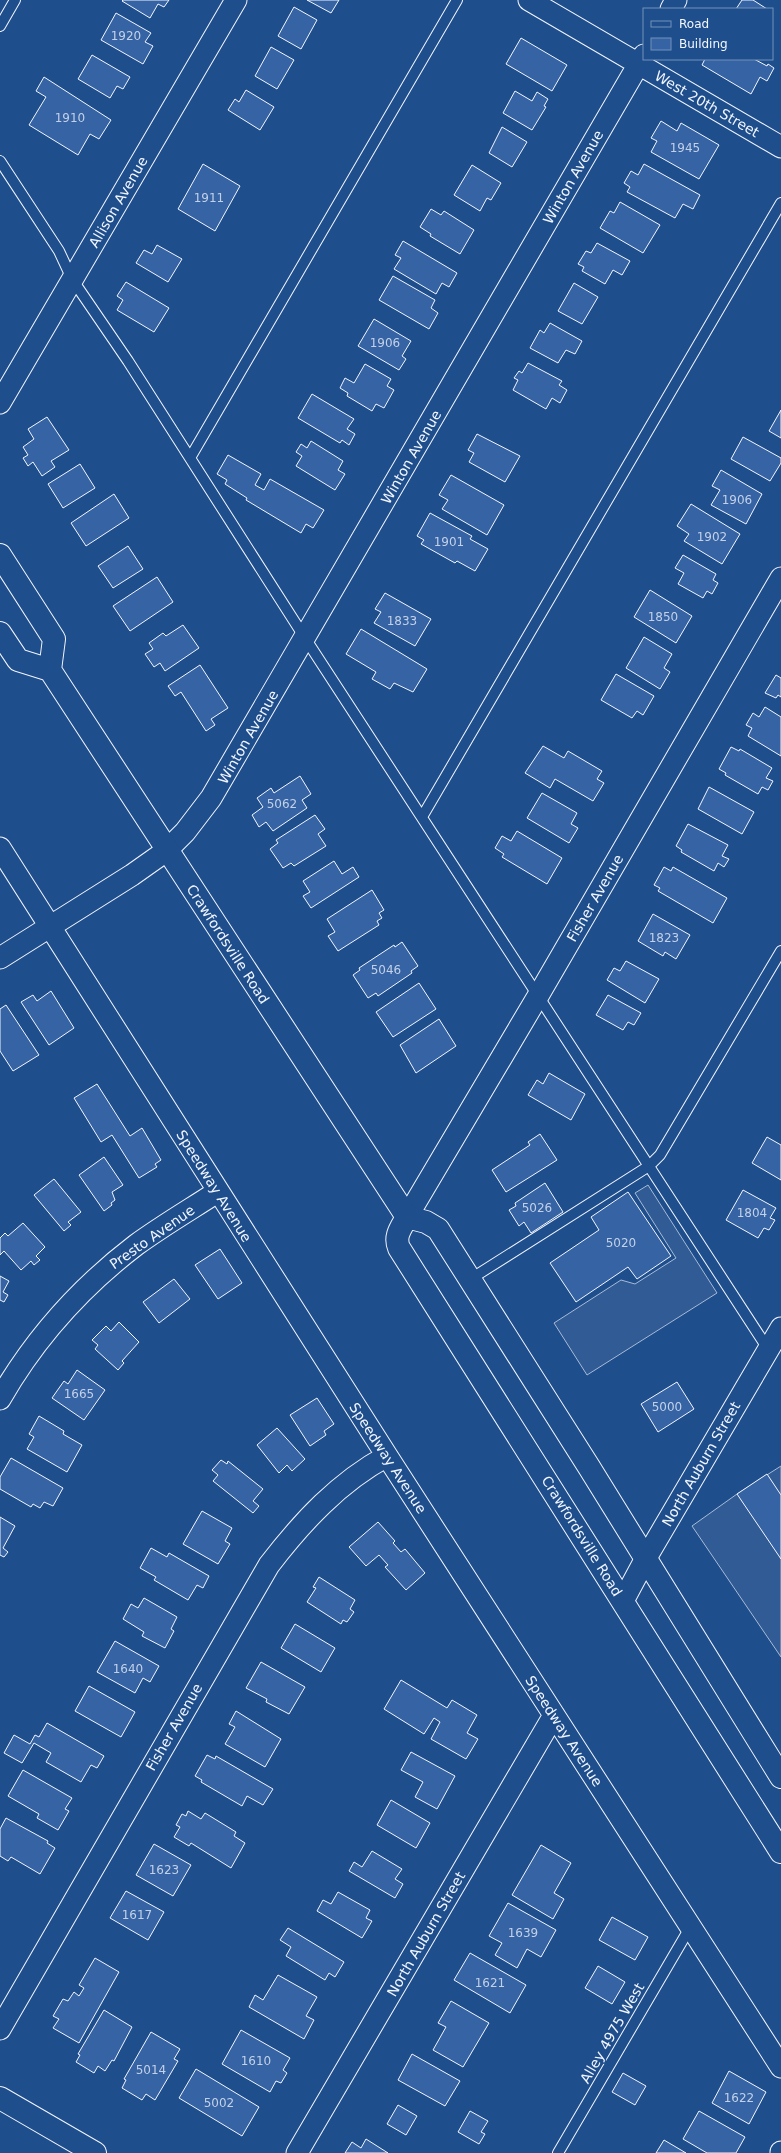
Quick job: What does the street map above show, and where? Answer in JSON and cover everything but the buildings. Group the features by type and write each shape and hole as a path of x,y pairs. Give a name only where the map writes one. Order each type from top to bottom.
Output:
{"main road":[{"path":"0,555 54,639 50,670 18,660 0,632"},
{"name":"Crawfordsville Road","path":"50,670 166,851 407,1218 397,1234 399,1248 781,1852"},
{"path":"407,1218 426,1222 438,1229 646,1558 781,1777"},
{"path":"0,2098 95,2153"}],"street":[{"name":"Allison Avenue","path":"0,403 236,0"},
{"name":"West 20th Street","path":"529,0 641,59 781,147"},
{"name":"Winton Avenue","path":"50,926 132,875 166,851 185,832 221,782 641,59"},
{"name":"Fisher Avenue","path":"407,1218 781,578"},
{"name":"Speedway Avenue","path":"0,848 387,1456 781,2066"},
{"path":"0,958 50,926"},
{"name":"Presto Avenue","path":"0,1399 19,1368 45,1332 89,1285 138,1244 218,1192"},
{"name":"North Auburn Street","path":"623,1601 646,1558 781,1328"},
{"name":"Fisher Avenue","path":"0,2029 269,1564 288,1540 320,1507 360,1473 387,1456"},
{"name":"North Auburn Street","path":"297,2153 554,1714"}],"lane":[{"path":"0,26 15,0"},
{"path":"190,458 457,0"},
{"path":"0,162 59,251 72,279 128,361 305,638 768,1350"},
{"path":"422,817 781,202"},
{"path":"469,1280 649,1166 660,1156 781,951"},
{"name":"Alley 4975 West","path":"558,2153 691,1926"}],"shaded area":[{"path":"648,1185 717,1293 587,1375 554,1323 621,1280 635,1284 676,1258 635,1193"},
{"path":"781,1466 781,1657 692,1526 737,1494"}]}
